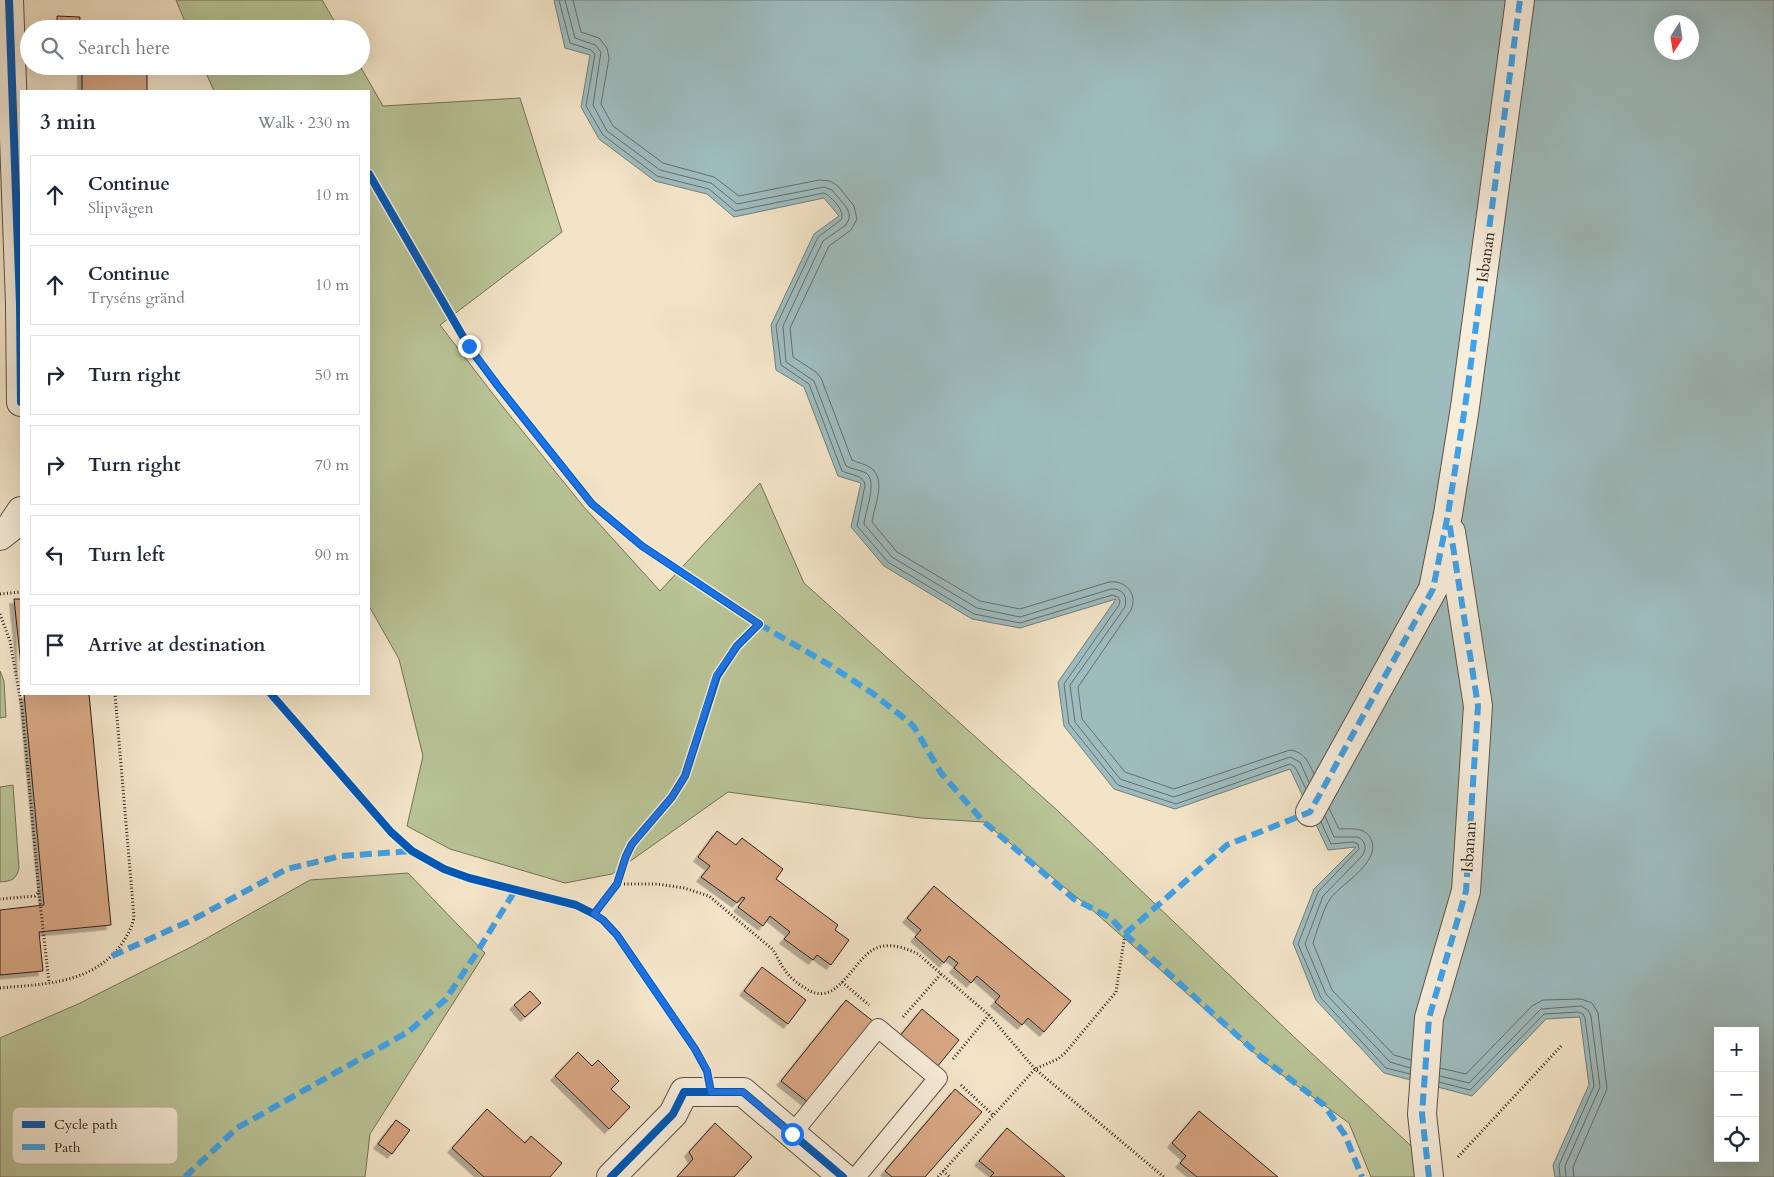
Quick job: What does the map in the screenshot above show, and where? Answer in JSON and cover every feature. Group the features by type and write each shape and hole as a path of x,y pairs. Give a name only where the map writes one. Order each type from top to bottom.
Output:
{"street":[{"path":"9,0 20,304"},
{"name":"Isbanan","path":"1310,812 1433,589 1448,514 1465,407 1520,0"},
{"path":"0,536 9,529 20,512"},
{"name":"Isbanan","path":"1429,1177 1422,1114 1429,1018 1466,890 1478,706 1448,514"},
{"path":"611,1177 673,1114 684,1092 743,1092 843,1177"}],"lane":[{"path":"792,1134 885,1027 941,1074 856,1177"}],"path":[{"path":"0,594 20,592"},
{"path":"0,614 10,641 22,708 49,983"},
{"path":"0,988 62,982 87,973 112,956 128,935 133,924 134,917 114,695"},
{"path":"611,892 617,884 620,875"},
{"path":"617,884 657,884 684,888 709,896 771,948 776,953 785,971 812,992 822,994 834,990 871,951 887,946 911,950 989,1016 1035,1069 1164,1177"},
{"path":"0,899 35,896 39,892"},
{"path":"938,1177 1035,1069 1058,1059 1065,1053 1116,992 1124,934"},
{"path":"842,982 885,1027 904,1016 941,974"},
{"path":"989,1016 941,1074 994,1115"},
{"path":"1455,1159 1562,1045"},
{"path":"943,1171 950,1177"}],"green space":[{"path":"176,0 322,0 334,20 184,20"},
{"path":"207,75 365,75 383,106 520,98 562,232 440,325 583,506 660,591 760,483 804,583 1058,811 1292,1035 1437,1170 1432,1177 1371,1177 1349,1123 1267,1064 1090,908 984,822 921,818 728,792 612,874 565,883 450,849 407,826 423,756 399,659 370,608 370,90 214,90"},
{"path":"0,671 4,681 6,717 0,718"},
{"path":"13,785 19,868 13,879 0,882 0,787"},
{"path":"408,873 485,953 370,1134 365,1177 0,1177 0,1038 78,1004 193,946 310,880"}],"water":[{"path":"554,0 1774,0 1774,1177 1555,1177 1553,1165 1589,1085 1580,1017 1546,1019 1472,1096 1384,1073 1316,1000 1293,943 1314,889 1356,847 1328,850 1290,769 1175,809 1114,789 1064,726 1058,682 1116,599 1020,628 972,619 884,566 851,527 861,483 838,476 804,387 776,370 771,325 814,234 839,216 824,198 734,217 707,194 655,181 599,139 581,107 590,55 565,48"}],"building":[{"path":"57,16 80,17 80,20 57,20"},
{"path":"82,75 147,75 147,90 82,90"},
{"path":"14,599 20,599 20,656"},
{"path":"24,695 89,695 111,925 39,932 43,971 0,975 0,910 44,905"},
{"path":"717,831 736,845 742,838 783,869 776,879 838,925 835,930 849,940 831,965 817,955 813,960 784,939 790,932 770,916 763,926 738,907 745,898 742,897 737,903 701,877 710,866 698,857"},
{"path":"934,886 1071,1001 1044,1032 1028,1018 1022,1025 995,1002 1000,996 977,976 971,983 954,968 958,963 949,956 944,963 915,937 921,930 907,918"},
{"path":"762,967 806,1000 788,1024 744,991"},
{"path":"530,991 541,1003 525,1017 514,1005"},
{"path":"846,1000 874,1022 809,1103 781,1081"},
{"path":"922,1009 959,1040 937,1067 899,1037"},
{"path":"578,1052 592,1066 598,1060 619,1081 611,1089 630,1107 609,1129 555,1076"},
{"path":"955,1089 982,1112 925,1177 892,1177 885,1171"},
{"path":"487,1109 525,1143 531,1136 562,1163 550,1177 484,1177 452,1148"},
{"path":"1199,1111 1278,1177 1197,1177 1180,1163 1186,1156 1172,1143"},
{"path":"396,1120 410,1130 392,1154 378,1144"},
{"path":"715,1123 752,1157 734,1177 677,1177 693,1159 689,1152"},
{"path":"1007,1128 1065,1177 990,1177 994,1173 979,1161"}],"marked path":[{"path":"1125,934 1227,845 1310,812 1433,589 1448,514 1465,407 1520,0"},
{"path":"1429,1177 1422,1114 1429,1018 1466,891 1478,706 1449,521"},
{"path":"759,624 828,664 872,693 909,722 914,727 941,773 983,821 1074,899 1111,918 1125,934 1261,1057 1324,1105 1345,1135 1362,1177"},
{"path":"112,956 194,919 287,869 341,856 412,851"},
{"path":"185,1177 237,1128 408,1032 446,999 516,889"}],"cycle path":[{"path":"9,0 20,304"},
{"path":"370,176 469,347 592,504 642,546 759,624 737,646 717,676 685,776 672,797 632,844 617,884 594,914"},
{"path":"272,695 391,832 412,851 444,869 469,878 576,905 603,920 617,935 695,1049 707,1071 711,1092"},
{"path":"611,1177 673,1114 684,1092 743,1092 843,1177"}],"route":[{"path":"469,346 550,453 604,516 642,546 759,624 737,646 716,676 685,776 672,797 632,844 617,884 594,914 603,920 617,935 695,1049 707,1070 711,1092 743,1092 792,1134"}]}
